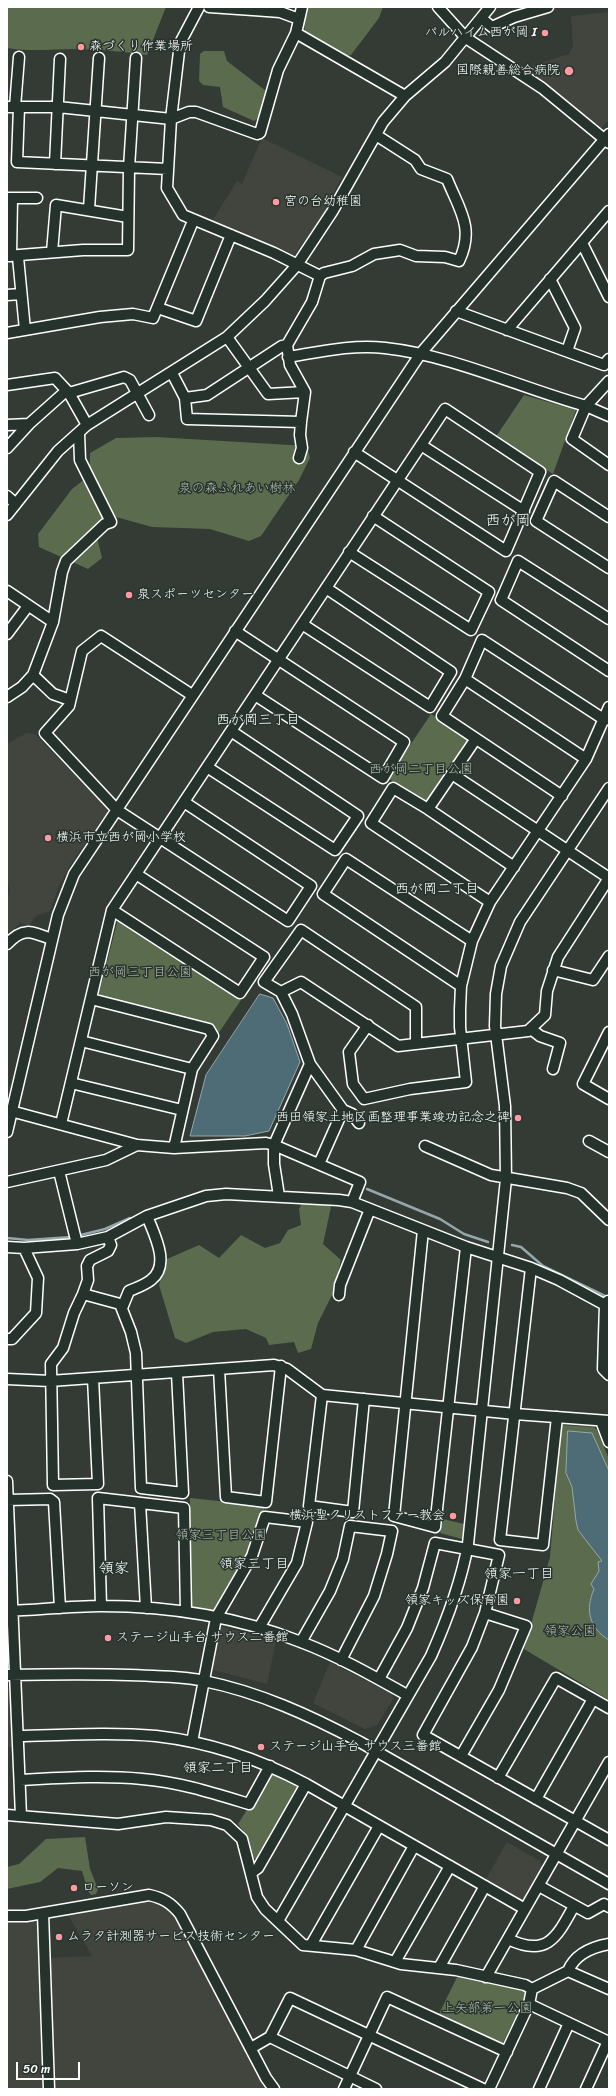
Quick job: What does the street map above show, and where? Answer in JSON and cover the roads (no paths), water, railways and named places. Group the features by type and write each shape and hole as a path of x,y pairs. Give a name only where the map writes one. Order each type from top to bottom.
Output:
{"street":[{"path":"199,7 180,43 171,119 167,188 183,215 274,253 320,276"},
{"path":"209,7 253,8 280,12 299,19"},
{"path":"14,107 58,107 171,119 189,112 196,112 257,134 260,133 278,70 296,33 302,7"},
{"path":"7,1132 10,1110 58,914 74,874 421,353 456,311 608,139 542,88 466,38 438,7"},
{"path":"7,515 58,451 87,425 172,373 227,337 266,301 297,265 332,212 392,109 444,62 466,38 490,7"},
{"path":"481,18 492,26 514,17 548,7"},
{"path":"296,33 405,96"},
{"path":"19,57 14,107 17,162 168,169"},
{"path":"89,209 99,58"},
{"path":"12,256 84,250 128,250 129,168 136,58"},
{"path":"55,164 60,59"},
{"path":"299,458 302,448 300,435 305,392 290,366 287,345 312,302 320,276 324,273 352,266 374,254 400,250 416,256 444,257 459,261 465,248 466,223 447,179 421,169 411,157 376,136"},
{"path":"25,330 21,294 12,256 9,198 37,198"},
{"path":"52,252 56,205 89,209 128,217"},
{"path":"507,330 609,211"},
{"path":"7,333 100,317 133,314 153,318 193,220"},
{"path":"158,308 196,321 231,235"},
{"path":"582,242 609,297"},
{"path":"550,279 575,328 568,352"},
{"path":"7,295 21,294"},
{"path":"456,311 604,365 609,359"},
{"path":"227,337 268,394 305,392"},
{"path":"185,398 207,395 282,346 287,345"},
{"path":"288,357 355,348 383,348 421,353 586,406 609,416"},
{"path":"172,373 185,398 187,419 301,422"},
{"path":"7,448 29,424 67,392 124,377 130,380 149,415"},
{"path":"7,384 55,378 67,392 87,425"},
{"path":"609,380 586,406 572,439 609,465"},
{"path":"61,1124 112,910 279,660 349,552 397,480 445,409 540,472 506,551 397,480 354,452"},
{"path":"7,424 29,424"},
{"path":"7,696 22,687 33,675 53,622 62,572 66,561 105,524 111,522 80,460 79,433"},
{"path":"421,445 524,511"},
{"path":"609,517 554,481 536,521 609,568"},
{"path":"7,496 16,504"},
{"path":"349,552 471,630 488,592 373,516"},
{"path":"609,619 518,560 501,600 609,671"},
{"path":"302,624 430,707 451,672 326,588"},
{"path":"7,591 53,622"},
{"path":"7,634 28,606"},
{"path":"235,631 404,742 383,778 255,695"},
{"path":"184,802 311,886 288,921 117,810 45,733 69,706 82,651 102,636 192,695"},
{"path":"562,796 475,740 442,716 465,679 482,640 605,720"},
{"path":"33,675 53,694 70,700"},
{"path":"465,679 586,759"},
{"path":"368,1025 349,1052 353,1084 364,1099 410,1089 466,1082 460,1027 461,986 472,941 490,902 586,759 605,720 609,707"},
{"path":"207,766 335,850 358,816 231,731"},
{"path":"428,809 475,740"},
{"path":"281,992 301,982 398,1046 496,1036 528,1031 545,1015 547,991 553,970 576,927 609,878 452,774"},
{"path":"490,902 371,823 393,788 428,809 514,867"},
{"path":"278,1921 407,1695 431,1656 449,1616 467,1550 499,1258 506,1179 505,1106 496,1036 496,994 501,966 520,922 609,788"},
{"path":"461,986 323,894 346,859 472,941"},
{"path":"112,910 240,992 264,957 136,874"},
{"path":"359,1122 352,1114 343,1110 310,1064 292,1014 281,992 264,982 301,930 416,1007 416,1044"},
{"path":"7,944 19,933 25,931 52,939"},
{"path":"553,970 593,980 609,956"},
{"path":"91,999 209,1030 213,1036 192,1069 182,1110 179,1147"},
{"path":"531,1029 540,1036 560,1043 553,1069"},
{"path":"609,1032 582,1084 609,1099"},
{"path":"81,1041 192,1069"},
{"path":"600,1051 609,1057"},
{"path":"279,1196 274,1164 274,1145 310,1064"},
{"path":"71,1083 182,1110"},
{"path":"10,1110 137,1145 179,1147 266,1143 274,1145 360,1182 352,1202"},
{"path":"318,1164 343,1110"},
{"path":"589,1141 609,1152"},
{"path":"7,1182 106,1160 137,1145"},
{"path":"425,1146 491,1175 506,1179 567,1188 581,1193 609,1220"},
{"path":"59,1171 77,1244"},
{"path":"7,1247 24,1248 77,1244 108,1236 147,1216 206,1196 226,1194 279,1196 352,1202 466,1247 531,1268 608,1303 603,1369 609,1375"},
{"path":"339,1295 340,1285 370,1209"},
{"path":"122,1308 129,1292 152,1280 159,1271 158,1245 147,1216"},
{"path":"423,1230 394,1516 435,1528 466,1247"},
{"path":"93,1378 98,1484 53,1485 50,1364 63,1348 74,1314 84,1294 88,1280 87,1266 90,1260 108,1251 111,1244 108,1236"},
{"path":"7,1339 12,1339 36,1313 38,1278 24,1248"},
{"path":"531,1268 500,1540 543,1545 557,1417"},
{"path":"84,1294 120,1304 135,1346 141,1488 183,1493 177,1372"},
{"path":"7,1380 50,1381 281,1366 322,1395 514,1414 605,1421 609,1442"},
{"path":"219,1369 226,1497 266,1502 281,1366"},
{"path":"322,1395 309,1506 353,1512 364,1399"},
{"path":"7,1481 11,1675 18,1736 21,1816"},
{"path":"101,1606 98,1498 184,1508 186,1612"},
{"path":"7,1500 50,1499 54,1502 60,1608"},
{"path":"140,1503 146,1608"},
{"path":"192,1742 216,1618 252,1556 265,1517 307,1522 296,1563 259,1628"},
{"path":"301,1642 330,1591 343,1559 350,1526 392,1531 387,1554 374,1596 341,1660"},
{"path":"379,1679 407,1628 423,1588 434,1542 467,1550 499,1555 484,1613 469,1652 423,1735 609,1840"},
{"path":"10,1610 101,1606 186,1612 216,1618 259,1628 301,1642 379,1679 407,1695"},
{"path":"461,1756 499,1690 526,1626 484,1613"},
{"path":"11,1675 80,1673 204,1680 266,1699 321,1721 609,1884"},
{"path":"498,1778 556,1678 609,1708"},
{"path":"536,1799 593,1699"},
{"path":"18,1736 156,1736 192,1742 241,1755 270,1766 306,1784 525,1909"},
{"path":"486,1976 609,1762"},
{"path":"20,1780 103,1777 141,1778 196,1787 249,1804 270,1766"},
{"path":"251,1874 258,1868 306,1784"},
{"path":"7,1815 118,1824 166,1817 188,1820 211,1820 227,1825 242,1839 257,1897 265,1909 303,1945 356,1950 395,1962 486,1976 525,1985 532,1989"},
{"path":"312,1945 379,1826"},
{"path":"356,1950 414,1846"},
{"path":"395,1962 450,1866"},
{"path":"439,1968 485,1886"},
{"path":"539,1886 588,1913 604,1904 609,1907"},
{"path":"7,1916 43,1913 149,1895 160,1897 171,1904 180,1914 266,2078 274,2089"},
{"path":"508,1939 527,1947 544,1945 559,1933 574,1906"},
{"path":"43,1913 49,2089"},
{"path":"532,1989 568,1971 572,1962 587,1950 609,1944"},
{"path":"568,1971 609,1990"},
{"path":"489,2089 529,2004 532,1989"},
{"path":"344,2089 387,1997 507,2052"},
{"path":"251,2048 270,2037 290,1998 482,2089"},
{"path":"529,2004 609,2042 586,2089"},
{"path":"539,2089 569,2023"},
{"path":"270,2037 376,2089"}],"water":[{"path":"260,994 273,998 287,1024 300,1062 269,1131 245,1136 190,1136 206,1075"},
{"path":"568,1431 592,1433 609,1471 609,1640 597,1630 591,1618 590,1604 594,1589 591,1584 599,1571 598,1562 602,1561 578,1530 572,1487 566,1473"}],"waterway":[{"path":"367,1189 440,1219 464,1234 488,1242"},
{"path":"77,1236 105,1229 130,1218"},
{"path":"7,1238 28,1240 72,1237"},
{"path":"512,1245 521,1247 543,1266 605,1296"}],"place":[{"name":"パルハイム西が岡 I","path":"545,33"},
{"name":"森づくり作業場所","path":"81,47"},
{"name":"国際親善総合病院","path":"569,71"},
{"name":"宮の台幼稚園","path":"276,202"},
{"name":"泉スポーツセンター","path":"129,595"},
{"name":"横浜市立西が岡小学校","path":"48,838"},
{"name":"西田領家土地区画整理事業竣功記念之碑","path":"518,1118"},
{"name":"横浜聖クリストファー教会","path":"453,1516"},
{"name":"領家キッズ保育園","path":"517,1601"},
{"name":"ステージ山手台 サウス二番館","path":"108,1638"},
{"name":"ステージ山手台 サウス三番館","path":"261,1747"},
{"name":"ローソン","path":"74,1888"},
{"name":"ムラタ計測器サービス技術センター","path":"59,1937"}],"district":[{"name":"西が岡","path":"508,521"},
{"name":"西が岡三丁目","path":"258,720"},
{"name":"西が岡二丁目","path":"437,889"},
{"name":"領家三丁目","path":"254,1564"},
{"name":"領家","path":"114,1569"},
{"name":"領家一丁目","path":"519,1574"},
{"name":"領家二丁目","path":"218,1768"}],"park label":[{"name":"泉の森ふれあい樹林","path":"237,489"},
{"name":"西が岡二丁目公園","path":"421,770"},
{"name":"西が岡三丁目公園","path":"140,973"},
{"name":"領家三丁目公園","path":"221,1536"},
{"name":"領家公園","path":"570,1632"},
{"name":"上矢部第一公園","path":"487,2009"}]}
